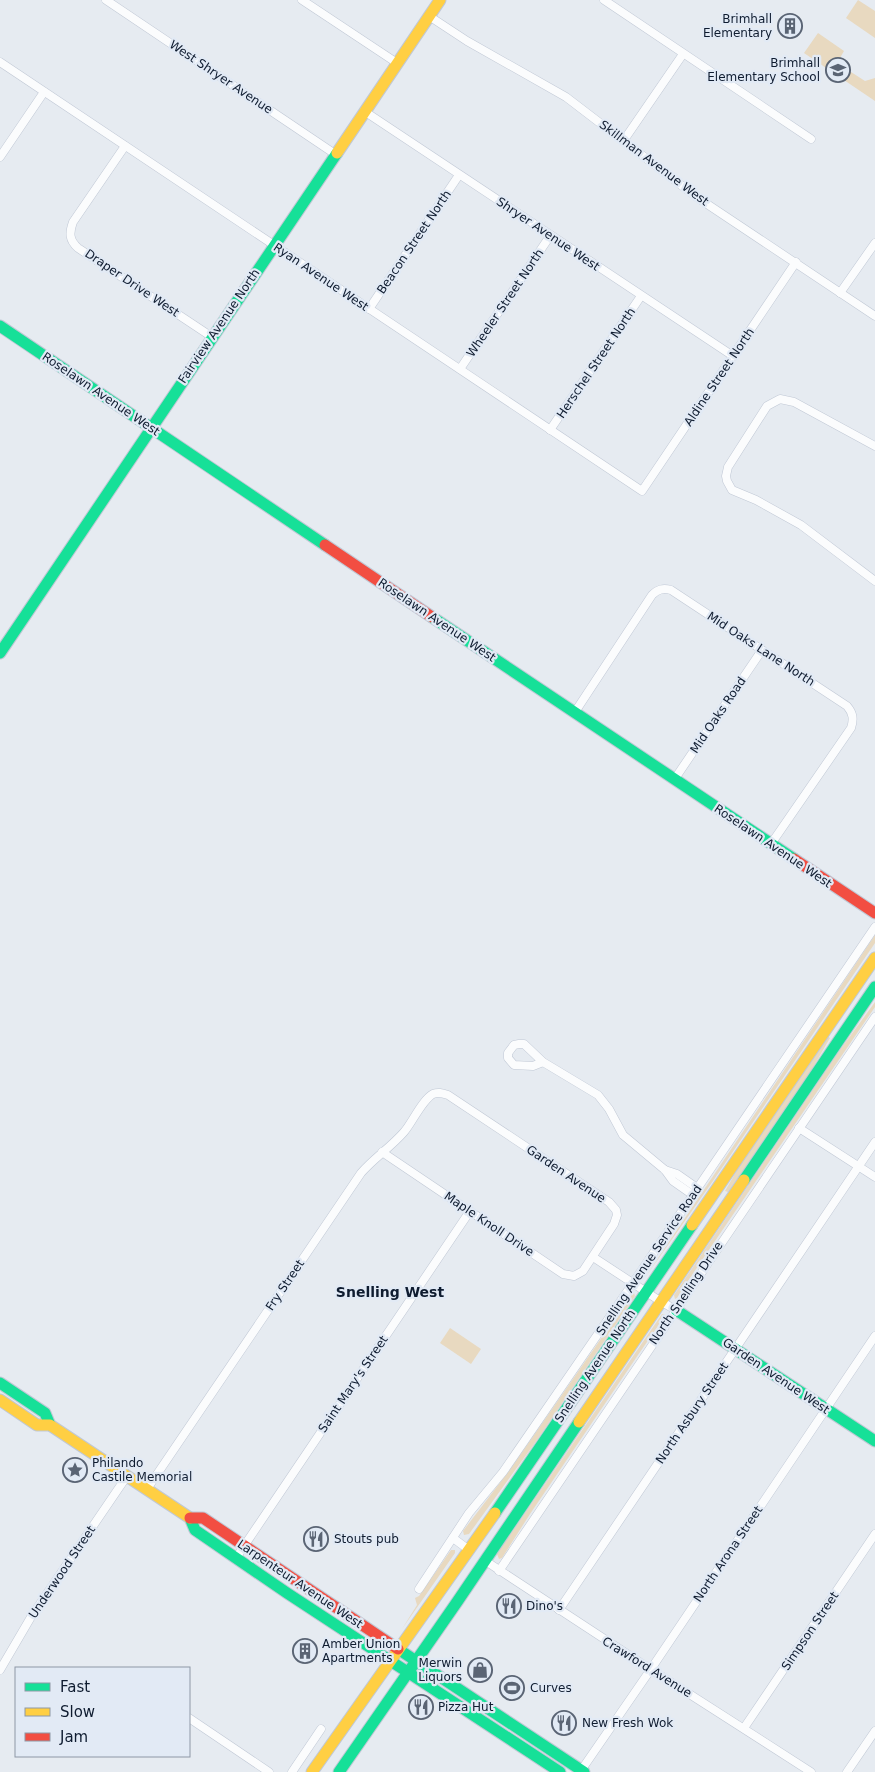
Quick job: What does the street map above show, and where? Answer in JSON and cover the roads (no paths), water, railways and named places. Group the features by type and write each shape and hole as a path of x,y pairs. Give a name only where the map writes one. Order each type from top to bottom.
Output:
{"main road":[{"name":"Fairview Avenue North","path":"0,653 440,0"},
{"name":"Roselawn Avenue West","path":"0,326 674,780 875,912"},
{"name":"Snelling Avenue North","path":"312,1772 469,1550 875,958"},
{"name":"Snelling Avenue North","path":"339,1772 875,987"},
{"name":"Garden Avenue West","path":"676,1310 875,1441"},
{"name":"Larpenteur Avenue West","path":"0,1383 45,1413 50,1425"},
{"name":"Larpenteur Avenue West","path":"0,1400 38,1425 50,1425 190,1518 203,1518 582,1771"},
{"name":"Larpenteur Avenue West","path":"190,1518 195,1530 560,1772"},
{"path":"484,1560 478,1554 478,1551 486,1524"}],"street":[{"name":"West Shryer Avenue","path":"106,0 336,154"},
{"path":"302,0 397,63"},
{"path":"604,0 812,139"},
{"name":"Skillman Avenue West","path":"429,16 480,49 563,95 698,198 875,316"},
{"path":"624,140 683,54"},
{"name":"Ryan Avenue West","path":"0,62 642,491"},
{"path":"0,158 44,92"},
{"name":"Shryer Avenue West","path":"364,111 733,356"},
{"name":"Draper Drive West","path":"125,146 73,222 70,234 71,239 78,248 212,337"},
{"name":"Beacon Street North","path":"369,309 459,175"},
{"name":"Wheeler Street North","path":"460,370 550,236"},
{"path":"840,293 875,243"},
{"name":"Aldine Street North","path":"642,491 796,262"},
{"name":"Herschel Street North","path":"550,430 641,296"},
{"path":"875,446 825,417 789,400 780,399 771,403 758,419 728,466 726,476 729,486 737,493 756,500 802,525 875,581"},
{"name":"Mid Oaks Lane North","path":"575,712 652,595 658,590 666,589 671,590 847,706 851,710 853,720 850,728 771,844"},
{"name":"Mid Oaks Road","path":"674,780 762,650"},
{"name":"Snelling Avenue Service Road","path":"419,1589 475,1506 503,1472 875,927"},
{"name":"North Snelling Drive","path":"499,1571 676,1310 708,1259 875,1017"},
{"path":"543,1062 598,1095 609,1109 623,1135 665,1170 677,1174 695,1192"},
{"name":"Fry Street","path":"147,1490 350,1189 368,1165 404,1133 430,1096 437,1093"},
{"name":"Garden Avenue","path":"437,1093 448,1095 613,1206 616,1210 616,1220 593,1257"},
{"path":"799,1128 875,1177"},
{"name":"North Asbury Street","path":"559,1610 875,1142"},
{"name":"Maple Knoll Drive","path":"382,1152 568,1276 579,1274 593,1257"},
{"name":"Saint Mary's Street","path":"236,1558 470,1212"},
{"path":"593,1257 676,1310"},
{"name":"North Arona Street","path":"582,1771 875,1336"},
{"name":"Underwood Street","path":"0,1670 31,1616 127,1476"},
{"name":"Simpson Street","path":"744,1728 875,1534"},
{"path":"453,1538 469,1550"},
{"name":"Crawford Avenue","path":"484,1560 811,1772"},
{"path":"190,1719 269,1772"},
{"path":"292,1772 321,1729"},
{"path":"847,1772 875,1731"}],"place":[{"name":"Brimhall Elementary","path":"790,26"},
{"name":"Brimhall Elementary School","path":"838,70"},
{"name":"Philando Castile Memorial","path":"75,1470"},
{"name":"Stouts pub","path":"316,1539"},
{"name":"Dino's","path":"509,1606"},
{"name":"Amber Union Apartments","path":"305,1651"},
{"name":"Merwin Liquors","path":"480,1670"},
{"name":"Curves","path":"512,1688"},
{"name":"Pizza Hut","path":"421,1707"},
{"name":"New Fresh Wok","path":"564,1723"}],"district":[{"name":"Snelling West","path":"390,1292"}]}
